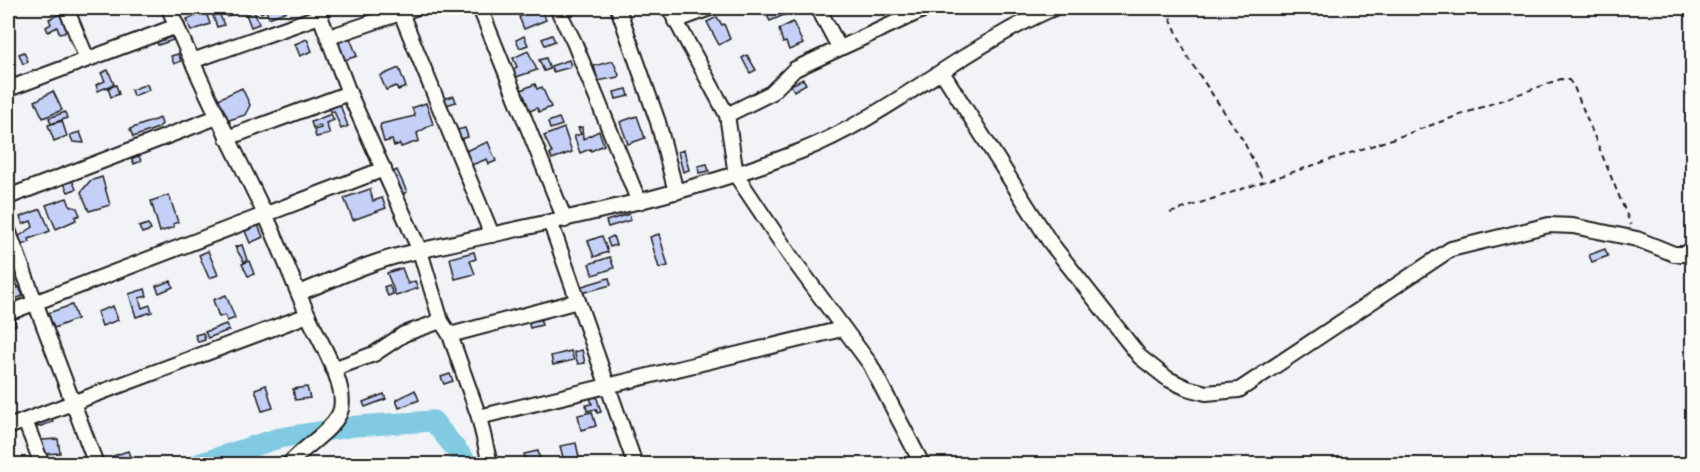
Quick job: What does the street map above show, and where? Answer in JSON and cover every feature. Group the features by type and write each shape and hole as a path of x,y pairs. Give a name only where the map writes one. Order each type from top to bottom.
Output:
{"street":[{"path":"66,8 87,59"},
{"path":"169,8 217,117 264,213 333,369 342,399 340,413 332,425 304,448 289,465"},
{"path":"329,37 415,8"},
{"path":"480,8 565,220"},
{"path":"557,8 574,42 639,202"},
{"path":"618,8 658,122 676,192"},
{"path":"669,8 727,115 736,175 842,328 870,364 922,465"},
{"path":"675,21 710,8"},
{"path":"818,8 839,47"},
{"path":"727,115 771,93 795,69 927,8"},
{"path":"299,293 391,258 550,224 639,202 736,175 803,150 863,121 1004,34 1054,8"},
{"path":"192,61 320,12 349,93 420,251 441,321 450,334 479,417 490,465"},
{"path":"401,13 492,236"},
{"path":"8,89 177,26"},
{"path":"942,72 1050,242 1140,357 1168,379 1187,388 1206,393 1239,390 1458,246 1549,225 1573,226 1637,239 1674,254 1685,254 1692,249"},
{"path":"227,138 349,93"},
{"path":"8,197 217,117"},
{"path":"8,313 264,213 384,169"},
{"path":"550,224 635,465"},
{"path":"8,230 75,402 96,465"},
{"path":"450,334 578,301"},
{"path":"8,427 308,315"},
{"path":"333,369 374,354 413,330 441,321"},
{"path":"479,417 842,328"},
{"path":"26,421 42,465"}],"path":[{"path":"1166,8 1188,58 1243,140 1263,181"},
{"path":"1170,213 1398,137 1561,79 1569,80 1574,87 1637,239"}],"building":[{"path":"223,8 236,8 237,11 227,17"},
{"path":"259,8 292,9 269,18 266,10 261,13"},
{"path":"541,8 546,20 524,29 519,17"},
{"path":"763,8 789,8 791,12 770,21"},
{"path":"254,11 259,24 251,27 246,14"},
{"path":"206,12 210,24 191,31 187,19"},
{"path":"219,13 224,25 217,27 213,16"},
{"path":"60,14 67,31 60,34 57,27 48,32 46,27 51,24 49,19"},
{"path":"717,17 722,25 724,24 730,39 719,45 707,22"},
{"path":"793,22 803,44 789,50 786,42 783,43 779,29"},
{"path":"170,33 173,40 158,45 157,42 153,44 152,40"},
{"path":"552,35 555,41 545,45 542,39"},
{"path":"524,36 528,45 520,48 516,40"},
{"path":"350,38 357,56 342,61 335,44"},
{"path":"307,39 312,51 300,56 295,44"},
{"path":"528,51 537,70 516,77 513,69 517,67 513,58"},
{"path":"24,52 28,62 23,64 19,54"},
{"path":"178,54 181,61 174,64 171,56"},
{"path":"747,55 756,70 750,73 742,58"},
{"path":"546,58 550,69 544,71 539,60"},
{"path":"569,60 571,67 553,72 551,66"},
{"path":"613,61 618,77 598,81 594,66"},
{"path":"399,68 406,87 398,90 396,86 386,90 380,76"},
{"path":"108,70 114,84 98,91 96,85 105,81 101,73"},
{"path":"803,79 806,84 794,91 791,85"},
{"path":"147,84 149,90 133,96 131,90"},
{"path":"535,84 537,89 542,87 551,107 539,112 537,108 525,113 520,101 525,99 521,90"},
{"path":"116,85 119,94 111,97 108,88"},
{"path":"242,88 250,105 245,115 226,121 216,100"},
{"path":"627,89 629,96 616,99 614,92"},
{"path":"53,91 62,110 43,118 35,101"},
{"path":"454,96 456,102 443,106 441,99"},
{"path":"339,102 348,126 341,129 334,111 331,112 329,106"},
{"path":"426,103 433,124 417,133 419,141 401,147 400,144 394,146 392,140 384,142 381,124 415,116 412,108"},
{"path":"65,112 67,118 51,124 49,118"},
{"path":"331,114 334,120 326,123 330,134 316,137 314,130 321,128 320,125 313,128 311,122"},
{"path":"637,116 645,138 628,144 620,122"},
{"path":"160,118 162,124 158,128 133,137 130,129"},
{"path":"559,118 562,125 550,129 548,122"},
{"path":"62,121 67,136 54,141 48,125"},
{"path":"582,127 583,139 599,131 604,145 580,153 574,136 581,134 578,128"},
{"path":"465,128 468,137 457,140 454,131"},
{"path":"564,128 572,152 552,159 550,154 552,153 544,136"},
{"path":"80,132 84,143 73,142 70,135"},
{"path":"488,142 496,161 489,164 487,159 469,166 463,152"},
{"path":"684,150 689,170 683,172 678,152"},
{"path":"138,154 141,161 134,164 131,157"},
{"path":"707,164 709,171 699,173 698,166"},
{"path":"397,170 407,192 401,195 391,173"},
{"path":"102,177 110,205 89,211 81,192 90,181"},
{"path":"72,180 76,189 68,192 64,183"},
{"path":"370,189 373,201 382,198 386,208 353,220 344,198"},
{"path":"169,195 178,222 173,224 174,227 160,232 151,201"},
{"path":"67,198 70,206 77,208 80,215 75,217 76,220 56,229 46,205"},
{"path":"41,209 50,231 29,239 30,242 22,245 18,237 33,227 31,221 23,224 20,217"},
{"path":"629,214 631,220 608,227 606,221"},
{"path":"148,224 151,230 142,233 139,227"},
{"path":"258,225 263,237 250,243 245,231"},
{"path":"659,234 668,266 659,268 650,237"},
{"path":"602,236 608,252 594,257 588,241"},
{"path":"613,236 616,245 610,247 607,239"},
{"path":"242,245 247,260 244,262 235,247"},
{"path":"1605,249 1608,256 1592,262 1589,255"},
{"path":"208,251 218,275 209,278 199,255"},
{"path":"474,252 476,259 470,261 475,274 455,279 450,258"},
{"path":"610,257 614,268 593,275 589,264"},
{"path":"249,261 254,274 248,276 242,264"},
{"path":"402,268 408,284 415,281 418,288 396,296 387,273"},
{"path":"15,277 18,287 12,289 8,279"},
{"path":"609,278 611,285 581,293 579,287"},
{"path":"171,281 173,287 159,293 156,286"},
{"path":"389,285 393,294 388,296 384,287"},
{"path":"19,287 23,296 9,301 8,292"},
{"path":"145,289 147,296 139,298 142,308 150,305 152,312 136,317 129,294"},
{"path":"226,295 235,318 227,321 225,315 219,317 213,300"},
{"path":"72,305 77,319 54,328 48,313"},
{"path":"113,306 118,320 102,326 97,312"},
{"path":"14,317 16,325 8,328 8,320"},
{"path":"540,318 542,325 530,328 528,321"},
{"path":"226,324 229,330 208,338 205,332"},
{"path":"203,333 205,340 198,342 195,335"},
{"path":"582,350 585,363 578,364 574,352"},
{"path":"571,351 574,360 553,365 551,356"},
{"path":"450,374 453,381 444,384 441,377"},
{"path":"266,385 273,408 262,411 255,389"},
{"path":"307,387 310,398 295,400 293,389"},
{"path":"415,390 419,400 399,408 396,400"},
{"path":"384,394 386,399 365,407 363,402"},
{"path":"596,395 601,412 597,413 596,409 587,411 586,405 592,404 590,397"},
{"path":"592,412 596,426 581,430 578,415"},
{"path":"51,417 53,422 38,427 37,422"},
{"path":"58,439 60,453 44,454 42,440"},
{"path":"576,443 579,457 564,461 560,446"},
{"path":"128,451 133,464 116,464 113,456"},
{"path":"538,451 540,459 526,462 524,454"}],"waterway":[{"path":"198,464 279,438 356,426 433,421 468,464"}]}
